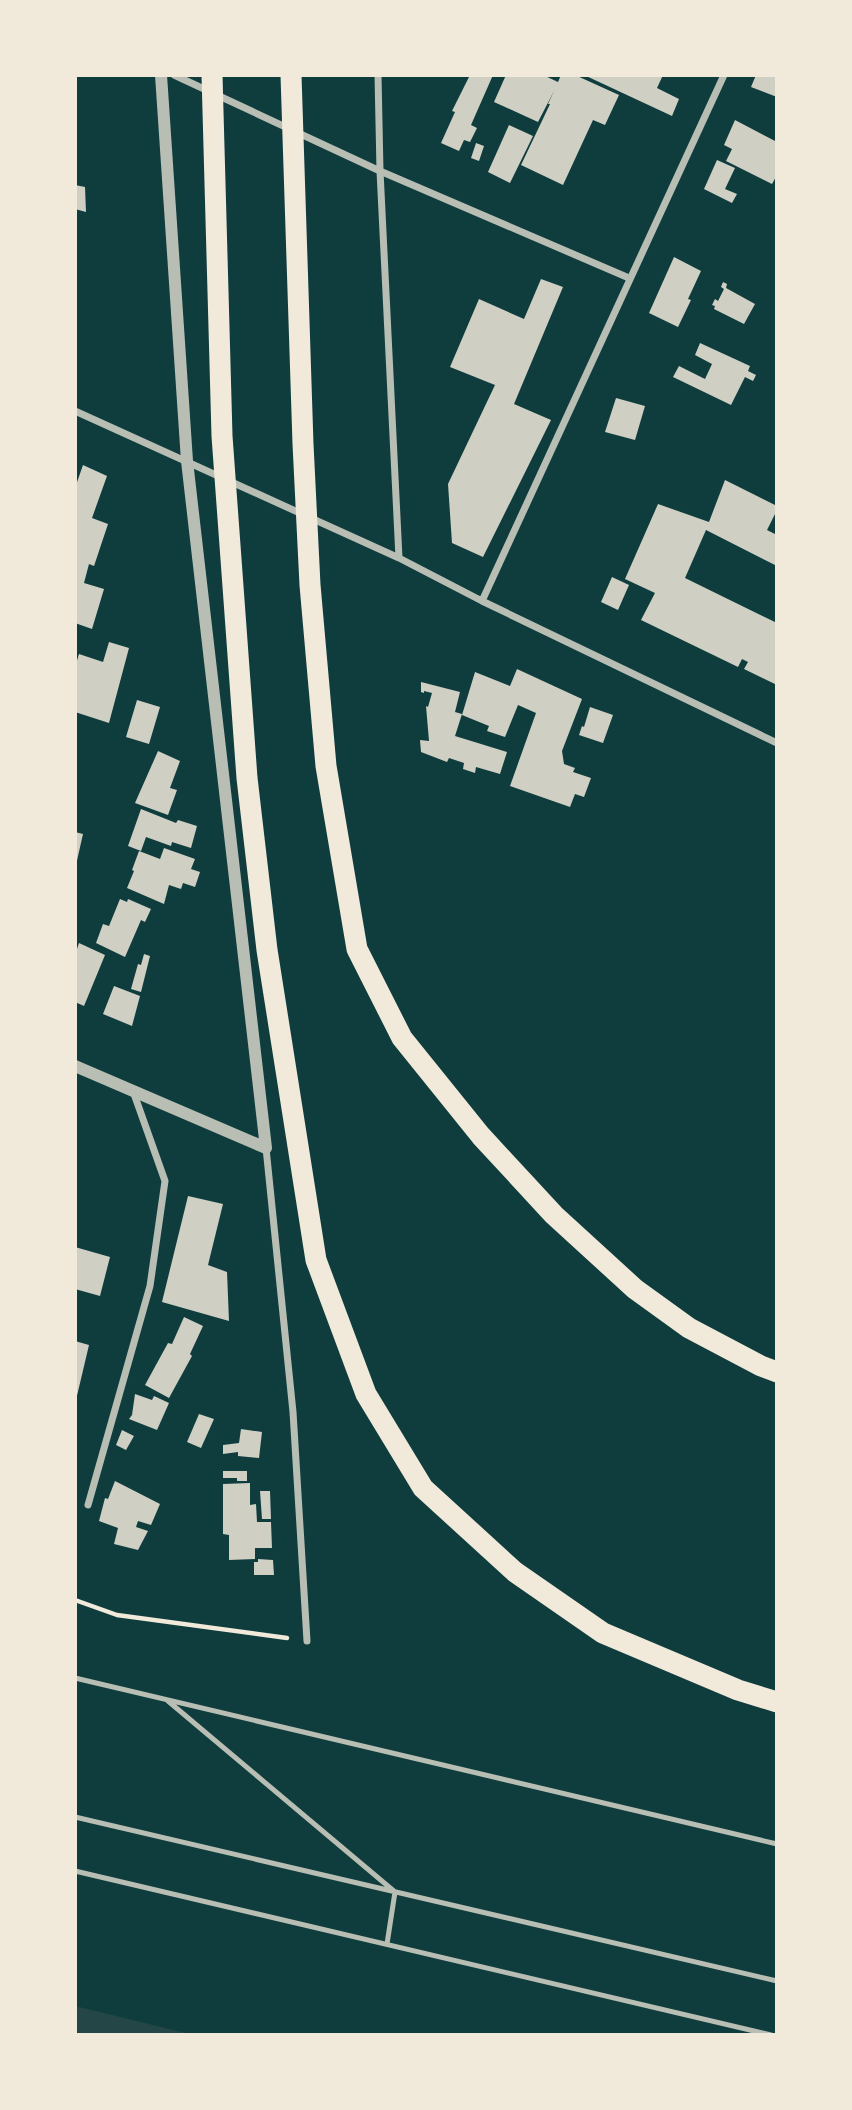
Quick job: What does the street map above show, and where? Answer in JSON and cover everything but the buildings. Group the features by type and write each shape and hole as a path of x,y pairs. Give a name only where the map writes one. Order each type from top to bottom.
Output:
{"highway":[{"path":"212,75 222,436 247,778 267,950 317,1260 366,1394 423,1488 515,1572 603,1633 738,1690 777,1702"},
{"path":"291,75 302,430 310,585 326,766 357,948 402,1038 481,1136 554,1215 635,1289 689,1328 777,1372"}],"street":[{"path":"161,75 187,461 266,1148 293,1412 307,1641"},
{"path":"174,75 380,171 629,278"},
{"path":"378,75 380,171 399,558"},
{"path":"482,601 724,75"},
{"path":"75,411 399,558 482,601 777,743"},
{"path":"75,1066 266,1148"},
{"path":"88,1505 150,1286 165,1181 133,1091"}],"lane":[{"path":"75,1678 777,1844"},
{"path":"166,1700 395,1892"},
{"path":"75,1816 777,1981"},
{"path":"75,1871 771,2035"},
{"path":"387,1944 395,1892"}],"path":[{"path":"75,1600 117,1615 307,1641"}],"shaded area":[{"path":"75,2006 194,2035 75,2035"}]}
